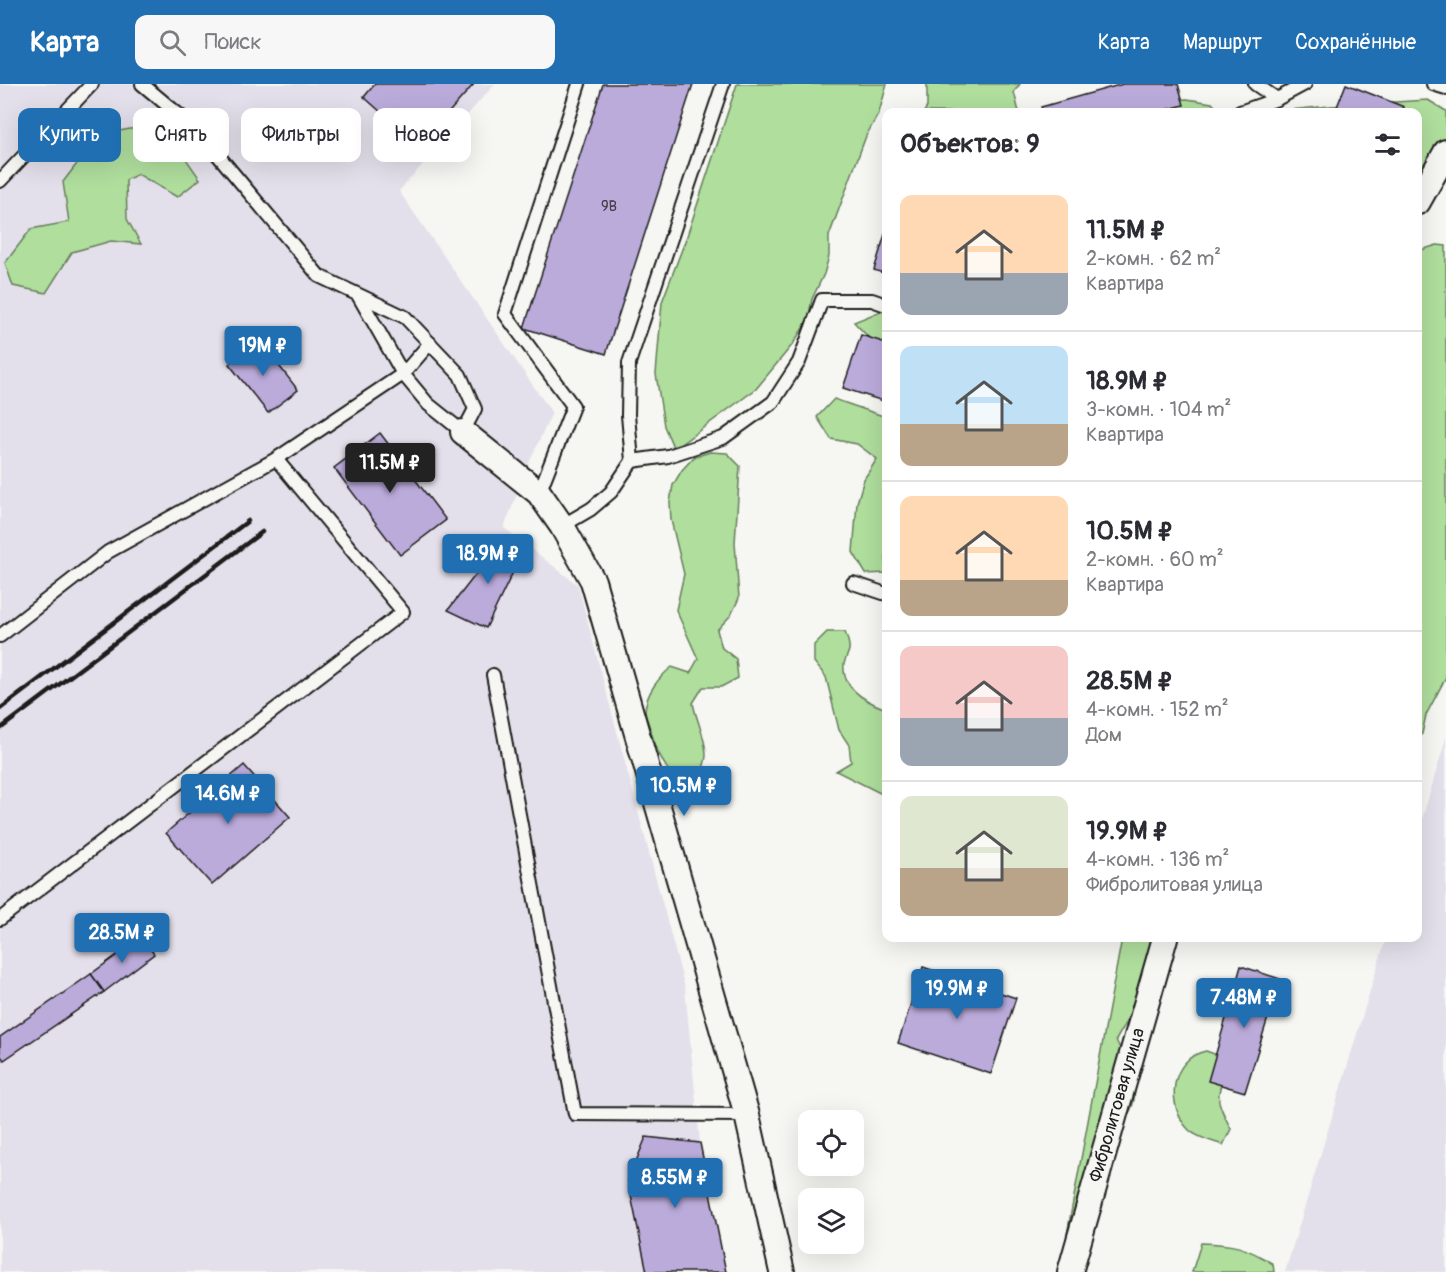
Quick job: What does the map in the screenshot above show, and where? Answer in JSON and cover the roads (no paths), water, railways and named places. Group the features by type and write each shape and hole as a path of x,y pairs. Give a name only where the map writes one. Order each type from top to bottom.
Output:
{"street":[{"path":"1422,195 1446,152"},
{"path":"463,432 539,493 562,526 593,581 747,1115 782,1272"},
{"name":"Фибролитовая улица","path":"1070,1272 1164,942"}],"lane":[{"path":"0,181 92,84"},
{"path":"142,84 197,130 319,276 405,317 460,375 475,410 463,432 428,404 403,374 358,295"},
{"path":"539,493 573,406 505,314 579,84"},
{"path":"562,526 611,492 632,461 628,415 629,363 723,84"},
{"path":"1255,84 1277,99"},
{"path":"1251,108 1277,99 1305,84"},
{"path":"1433,84 1446,88"},
{"path":"632,461 668,456 723,438 773,402 799,362 822,300 872,300 882,303"},
{"path":"0,636 108,552 276,459 403,374 430,343"},
{"path":"0,919 403,612 276,459"},
{"path":"853,582 882,593"},
{"path":"494,675 575,1114 747,1115"}],"railway":[{"path":"0,709 248,521"},
{"path":"0,729 262,532"}]}
